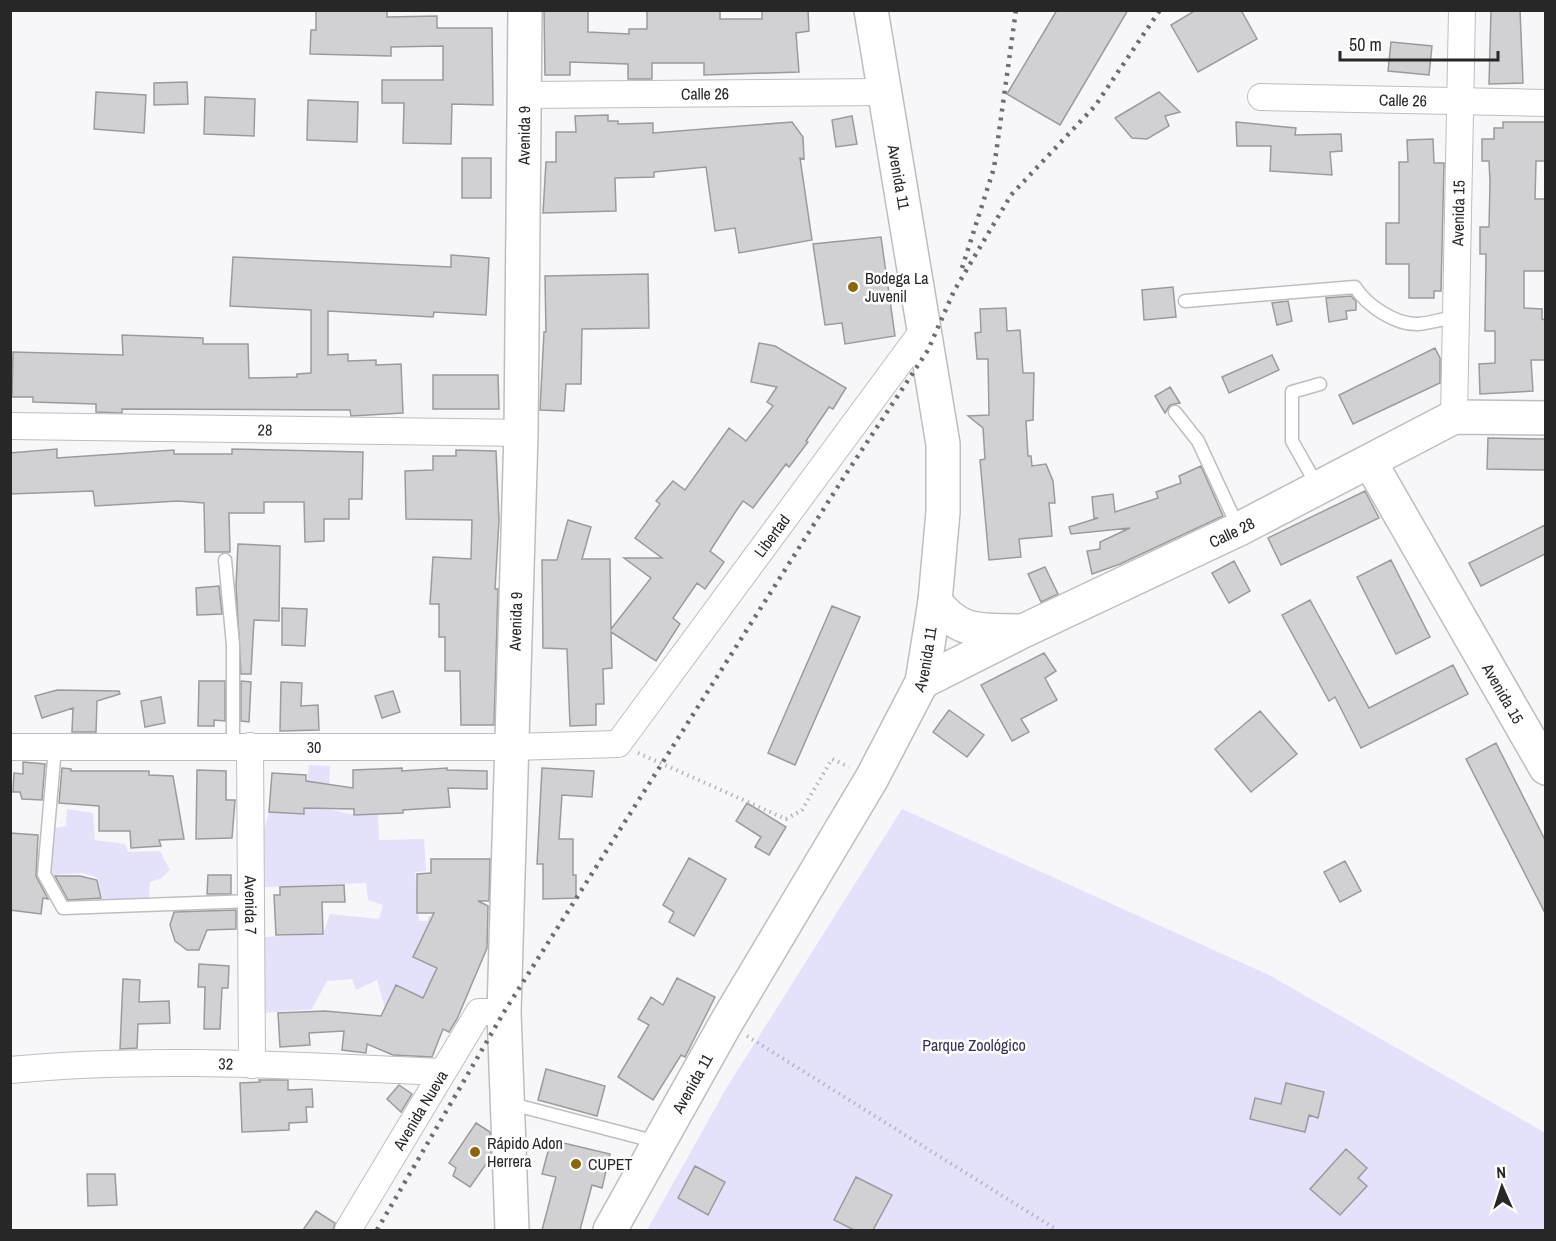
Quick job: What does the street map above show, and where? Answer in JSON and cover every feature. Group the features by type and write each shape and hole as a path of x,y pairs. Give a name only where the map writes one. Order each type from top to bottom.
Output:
{"main road":[{"name":"Avenida 9","path":"512,1230 504,1012 521,433 525,10"},
{"name":"Avenida 11","path":"610,1230 726,1023 872,778 922,682 935,601 943,512 943,444 871,10"},
{"name":"Calle 28","path":"922,682 1023,631 1239,529 1454,417 1545,418"},
{"name":"Avenida 15","path":"1370,462 1545,768"},
{"path":"935,601 948,619 974,629 1023,631"}],"street":[{"name":"Avenida 15","path":"1454,417 1462,10"},
{"name":"Calle 26","path":"525,94 884,92"},
{"name":"Calle 26","path":"1261,97 1545,103"},
{"name":"Libertad","path":"618,744 925,328"},
{"name":"28","path":"10,426 521,433"},
{"name":"30","path":"10,747 511,747 618,744"},
{"name":"Avenida 7","path":"241,747 252,901 252,1065"},
{"name":"Avenida Nueva","path":"348,1230 479,1012 504,1012"},
{"name":"32","path":"10,1070 68,1064 252,1065 441,1072"}],"lane":[{"path":"1185,301 1355,287 1360,296 1385,315 1416,324 1455,317"},
{"path":"1319,488 1292,441 1292,392 1320,384"},
{"path":"1176,412 1198,441 1239,529"},
{"path":"225,560 241,747"},
{"path":"54,748 44,873 63,908 252,901"},
{"path":"506,1103 658,1142"}],"path":[{"path":"618,744 786,819 802,810 832,759 872,778"},
{"path":"726,1023 1057,1230"}],"green space":[{"path":"309,765 330,766 328,809 354,815 378,814 379,840 424,839 426,871 415,872 419,921 428,921 428,916 458,913 422,938 413,957 437,968 423,998 396,985 385,1008 377,980 356,990 352,979 327,981 312,1009 264,1013 263,937 323,934 330,914 379,919 383,905 368,900 366,883 265,887 264,830 269,812 304,814"},
{"path":"67,809 93,813 95,840 125,844 128,852 160,851 170,870 160,879 150,882 149,898 103,902 98,878 83,873 51,875 49,866 51,829 66,826"},
{"name":"Parque Zoológico","path":"902,809 1269,975 1544,1132 1545,1230 647,1230 727,1087"}],"building":[{"path":"316,10 387,10 387,17 437,16 437,28 492,28 493,105 452,104 451,144 403,143 404,103 382,103 382,80 443,80 443,46 391,47 391,56 310,54 311,30 316,30"},
{"path":"544,10 588,10 588,32 629,34 629,29 647,29 647,10 720,10 720,19 762,19 762,10 808,10 809,31 796,33 799,72 704,75 704,63 652,63 652,79 628,79 628,64 570,62 570,75 545,75"},
{"path":"1057,10 1128,10 1060,125 1007,94"},
{"path":"1196,10 1241,10 1257,39 1198,72 1171,25"},
{"path":"1491,10 1520,10 1523,83 1489,84"},
{"path":"1391,42 1432,46 1429,75 1388,71"},
{"path":"187,82 188,104 154,105 154,83"},
{"path":"96,92 146,95 144,133 94,129"},
{"path":"1159,92 1180,112 1165,116 1169,126 1147,139 1132,138 1115,118"},
{"path":"205,97 255,99 254,136 204,134"},
{"path":"308,100 358,102 357,142 307,140"},
{"path":"608,115 608,121 618,121 618,124 653,123 653,133 792,122 803,137 804,159 800,158 812,240 739,253 735,228 715,231 706,167 654,172 654,177 615,178 616,211 543,213 546,162 556,162 556,132 576,132 575,116"},
{"path":"852,116 857,144 836,147 832,120"},
{"path":"1236,122 1296,128 1295,135 1341,134 1342,151 1330,152 1332,175 1270,171 1271,146 1237,146"},
{"path":"1503,122 1545,122 1545,161 1536,161 1535,199 1545,199 1545,271 1524,271 1524,308 1542,309 1542,319 1545,320 1545,360 1531,360 1533,391 1480,394 1479,364 1495,363 1495,331 1485,331 1486,254 1480,254 1480,227 1489,227 1490,182 1489,161 1482,161 1482,139 1494,139 1494,128 1503,128"},
{"path":"1433,139 1434,163 1444,163 1441,291 1434,291 1434,298 1409,298 1409,264 1386,264 1386,223 1399,223 1399,162 1408,162 1407,140"},
{"path":"462,158 491,158 491,198 462,198"},
{"path":"881,237 895,336 845,344 842,323 825,325 813,244"},
{"path":"451,255 489,258 486,315 434,312 433,317 328,311 328,355 348,354 348,361 376,360 376,365 401,364 403,413 351,416 350,410 122,409 122,413 96,412 96,404 33,402 33,397 12,397 13,352 123,355 122,335 203,338 203,344 248,344 249,378 297,377 297,374 311,373 311,310 230,306 233,257 451,267"},
{"path":"648,274 649,328 582,329 581,384 566,384 564,411 540,410 544,332 546,332 545,276"},
{"path":"1173,287 1176,317 1144,320 1142,290"},
{"path":"1351,296 1356,301 1356,310 1346,311 1347,319 1329,322 1326,298"},
{"path":"1288,301 1292,321 1277,325 1272,303"},
{"path":"1006,308 1007,331 1020,330 1023,373 1034,373 1033,420 1026,421 1028,456 1031,456 1032,466 1046,464 1053,481 1055,503 1049,503 1052,536 1019,539 1021,557 989,560 980,460 985,459 983,428 968,416 989,415 988,359 977,359 975,333 981,332 980,309"},
{"path":"759,343 775,346 846,388 833,409 829,407 806,441 808,442 789,467 786,464 753,508 743,501 710,551 724,562 705,589 697,583 673,618 680,624 656,661 611,632 612,668 603,669 604,704 596,704 596,725 570,726 567,649 543,648 542,560 557,560 568,520 591,527 582,559 610,559 611,629 651,578 624,558 662,558 635,538 660,504 656,501 673,481 685,490 729,428 746,441 773,406 767,402 777,387 751,382"},
{"path":"1435,348 1440,358 1440,383 1353,424 1339,395"},
{"path":"1272,355 1279,370 1229,393 1222,377"},
{"path":"433,375 498,375 499,409 433,409"},
{"path":"1170,387 1180,403 1170,405 1165,413 1155,396"},
{"path":"1488,438 1545,439 1545,470 1487,469"},
{"path":"57,449 57,458 174,450 174,454 232,454 232,449 363,452 362,499 349,499 349,519 324,519 324,541 305,542 304,502 264,502 264,513 229,513 230,552 205,552 204,503 178,501 95,506 93,491 10,494 10,453"},
{"path":"456,450 496,451 499,520 495,589 498,589 494,725 461,725 460,671 445,671 445,637 439,637 439,604 430,604 433,557 471,559 472,520 406,519 405,471 433,470 433,456 456,456"},
{"path":"1201,466 1223,516 1120,564 1092,574 1087,551 1100,549 1100,542 1130,528 1071,534 1069,527 1098,518 1094,518 1092,497 1113,494 1115,512 1158,498 1156,492 1181,483 1179,476"},
{"path":"1365,491 1379,518 1281,565 1268,538"},
{"path":"1545,525 1545,554 1481,586 1469,563"},
{"path":"238,544 280,546 279,621 254,620 251,674 241,674 236,586"},
{"path":"1391,560 1430,637 1396,654 1357,577"},
{"path":"1234,561 1250,591 1229,603 1212,573"},
{"path":"1045,567 1058,594 1041,602 1028,574"},
{"path":"219,586 222,614 197,615 196,588"},
{"path":"1310,600 1369,708 1453,665 1468,694 1361,748 1335,697 1329,701 1282,615"},
{"path":"832,606 860,617 795,765 768,753"},
{"path":"282,608 307,609 305,646 282,645"},
{"path":"1044,653 1056,671 1045,678 1057,700 1021,719 1029,732 1012,741 981,685"},
{"path":"199,681 225,681 225,721 214,720 214,726 198,726"},
{"path":"241,681 251,682 249,722 241,721"},
{"path":"281,682 302,683 301,706 318,705 319,730 280,731"},
{"path":"57,690 119,691 120,694 97,701 96,732 72,732 73,708 42,718 35,696"},
{"path":"393,691 400,712 382,718 375,696"},
{"path":"161,697 165,723 145,727 141,701"},
{"path":"949,710 984,735 967,757 933,732"},
{"path":"1260,711 1297,754 1251,792 1215,749"},
{"path":"1496,743 1545,840 1545,913 1466,759"},
{"path":"23,762 45,764 42,800 22,799 20,792 13,792 14,773 23,774"},
{"path":"62,768 71,769 71,771 149,771 149,775 173,776 184,839 159,840 161,846 131,848 130,831 99,831 99,806 59,803"},
{"path":"402,768 402,771 447,768 447,770 487,771 487,789 448,788 450,807 403,810 403,813 354,815 354,809 304,808 304,814 269,812 272,773 306,775 306,781 353,788 353,770"},
{"path":"542,768 594,771 592,797 562,795 559,839 573,839 573,875 576,875 576,898 543,899 543,864 537,864"},
{"path":"197,770 226,771 226,800 235,800 232,838 196,839"},
{"path":"747,803 786,827 769,855 755,847 761,837 736,821"},
{"path":"10,833 38,835 36,876 48,899 43,898 41,914 10,910"},
{"path":"689,858 726,879 694,936 669,922 674,912 663,905"},
{"path":"431,859 490,859 489,901 478,901 488,906 487,948 457,1019 449,1032 443,1029 432,1057 393,1055 367,1044 366,1053 342,1050 344,1031 309,1033 310,1045 280,1047 278,1013 325,1011 381,1016 396,985 423,998 437,968 413,957 434,913 417,913 417,874 431,873"},
{"path":"1345,861 1361,891 1340,902 1324,872"},
{"path":"208,875 231,875 231,894 207,894"},
{"path":"55,876 80,876 97,880 101,898 68,900"},
{"path":"344,885 345,902 322,902 323,934 276,935 274,895 280,895 280,887"},
{"path":"236,910 236,929 207,930 199,950 187,950 175,941 170,925 174,912"},
{"path":"199,964 229,966 228,988 222,988 220,1029 204,1029 205,987 198,987"},
{"path":"677,978 715,997 685,1057 681,1055 653,1100 618,1077 649,1025 638,1019 651,997 663,1005"},
{"path":"123,979 140,980 139,1002 169,1001 170,1023 138,1024 137,1048 120,1049"},
{"path":"546,1069 605,1086 597,1116 538,1100"},
{"path":"259,1080 288,1080 288,1090 312,1089 313,1107 306,1107 307,1122 289,1123 289,1130 242,1132 240,1083 260,1082"},
{"path":"1286,1083 1324,1092 1318,1118 1309,1115 1305,1132 1250,1119 1255,1098 1281,1104"},
{"path":"399,1085 412,1094 401,1112 387,1099"},
{"name":"Rápido Adon Herrera","path":"476,1123 490,1132 491,1157 470,1187 453,1176 456,1168 449,1163"},
{"path":"551,1140 610,1154 602,1188 592,1185 580,1230 542,1230 556,1177 542,1174"},
{"path":"1346,1149 1367,1168 1358,1178 1367,1186 1340,1215 1310,1189"},
{"path":"695,1166 725,1182 708,1215 678,1198"},
{"path":"87,1174 115,1174 117,1205 88,1206"},
{"path":"856,1177 892,1195 873,1230 854,1230 834,1220"},
{"path":"316,1211 335,1223 333,1230 303,1230"}],"railway":[{"path":"962,268 994,168 1016,10"},
{"path":"377,1230 504,1012 844,477 928,350 954,291 1011,195 1095,106 1160,10"}],"place":[{"name":"Bodega La Juvenil","path":"853,287"},
{"name":"Rápido Adon Herrera","path":"475,1152"},
{"name":"CUPET","path":"576,1164"}]}
